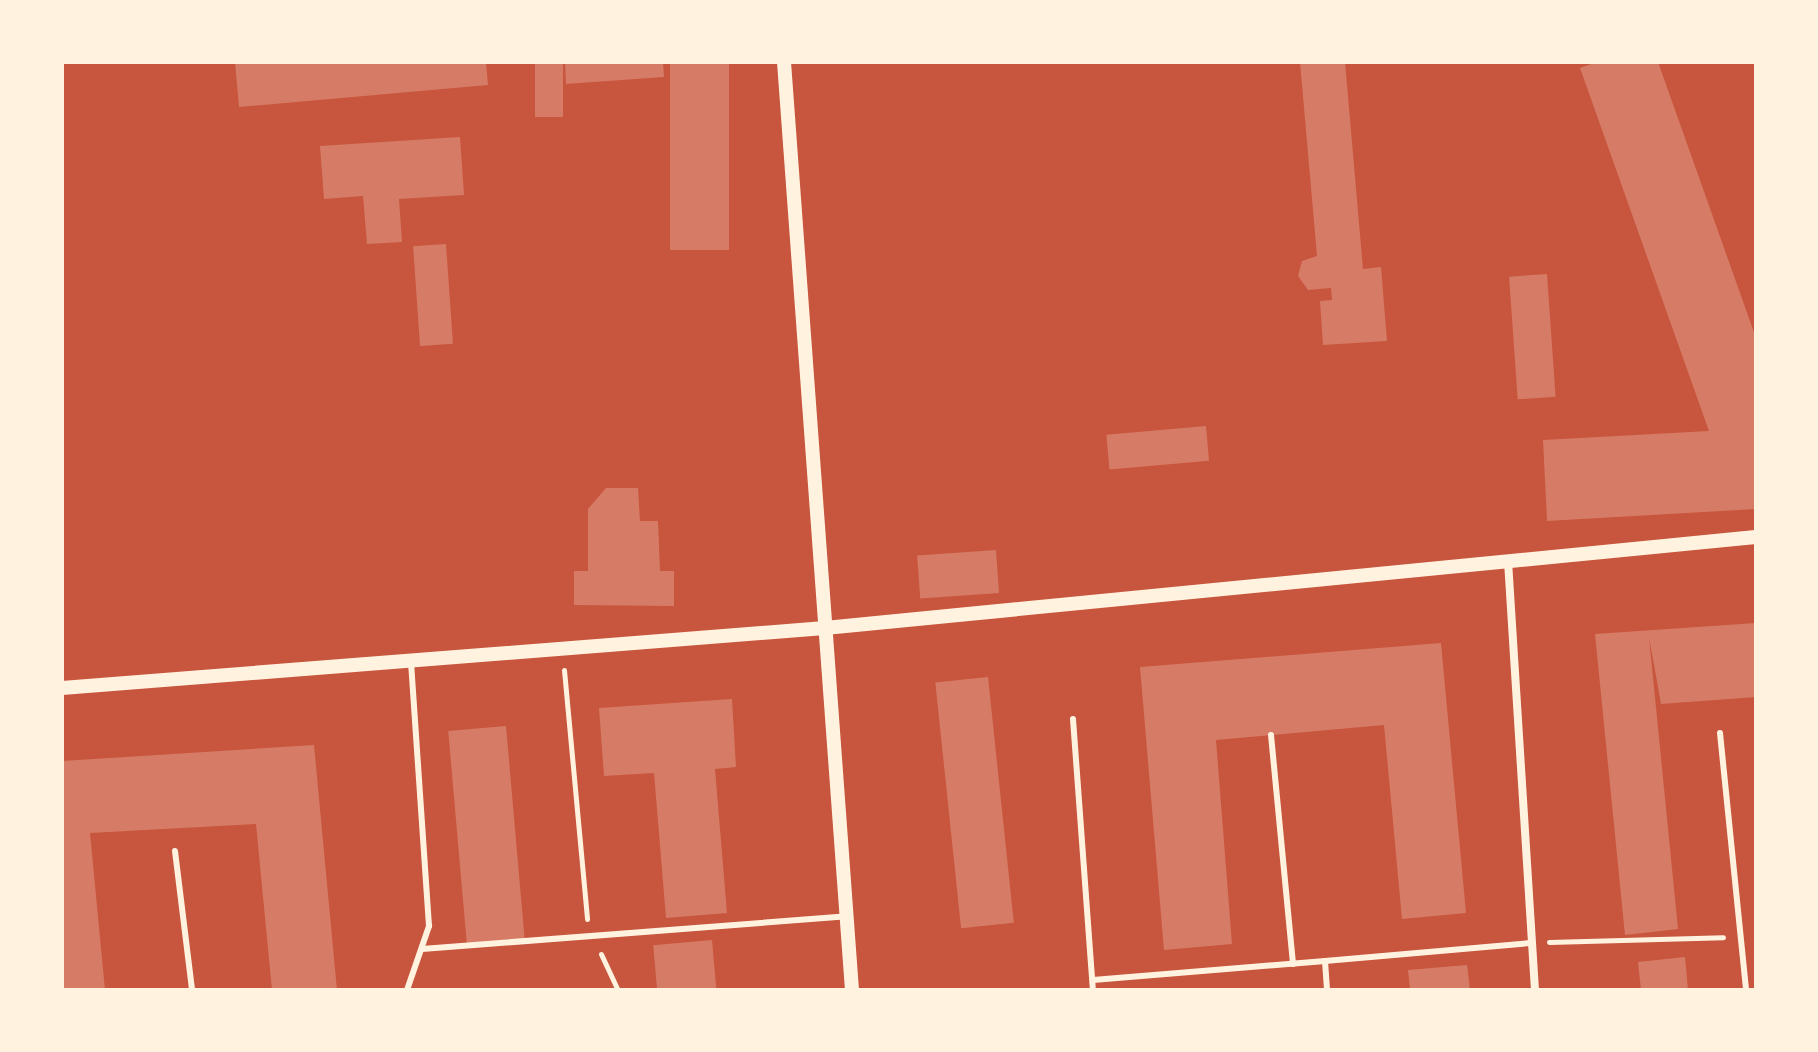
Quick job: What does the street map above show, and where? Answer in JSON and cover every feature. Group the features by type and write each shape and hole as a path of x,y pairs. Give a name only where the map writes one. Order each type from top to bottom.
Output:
{"street":[{"path":"784,62 852,990"},
{"path":"62,688 825,628 1756,537"},
{"path":"1508,561 1535,990"}],"lane":[{"path":"407,990 429,926 411,661"},
{"path":"1073,719 1093,990"},
{"path":"1720,733 1746,990"},
{"path":"1271,735 1293,964"},
{"path":"175,851 192,990"},
{"path":"422,949 847,916"},
{"path":"1093,980 1532,943"},
{"path":"1325,961 1327,990"}],"path":[{"path":"562,649 588,928"},
{"path":"1532,943 1741,937"},
{"path":"594,940 618,990"}],"building":[{"path":"235,62 486,62 488,85 239,107"},
{"path":"535,62 563,62 563,117 535,117"},
{"path":"565,62 663,62 664,77 566,84"},
{"path":"670,62 729,62 729,250 670,250"},
{"path":"1300,62 1345,62 1363,269 1381,267 1387,341 1323,345 1320,301 1332,300 1331,288 1308,290 1298,276 1302,261 1317,256"},
{"path":"1597,62 1658,62 1756,338 1756,509 1547,521 1543,440 1709,431 1580,68"},
{"path":"460,137 464,195 399,199 402,242 367,244 363,196 324,199 320,146"},
{"path":"446,244 453,344 420,346 413,246"},
{"path":"1547,274 1556,397 1518,399 1509,277"},
{"path":"1206,426 1209,461 1109,470 1106,435"},
{"path":"606,488 638,488 640,521 658,521 660,571 674,571 674,606 574,605 574,571 588,571 588,509"},
{"path":"996,550 999,593 920,598 917,556"},
{"path":"1756,623 1756,697 1661,704 1649,637 1678,929 1625,935 1595,634"},
{"path":"1441,643 1466,913 1402,919 1384,725 1216,740 1232,944 1164,950 1140,667"},
{"path":"988,677 1014,923 961,928 935,683"},
{"path":"732,699 736,767 715,769 727,913 666,918 654,773 604,776 599,708"},
{"path":"506,726 525,940 467,945 448,731"},
{"path":"314,745 337,990 272,990 256,824 90,833 105,990 62,990 62,761"},
{"path":"712,940 716,990 657,990 653,945"},
{"path":"1685,957 1688,990 1641,990 1638,962"},
{"path":"1467,965 1470,990 1410,990 1408,970"}]}
